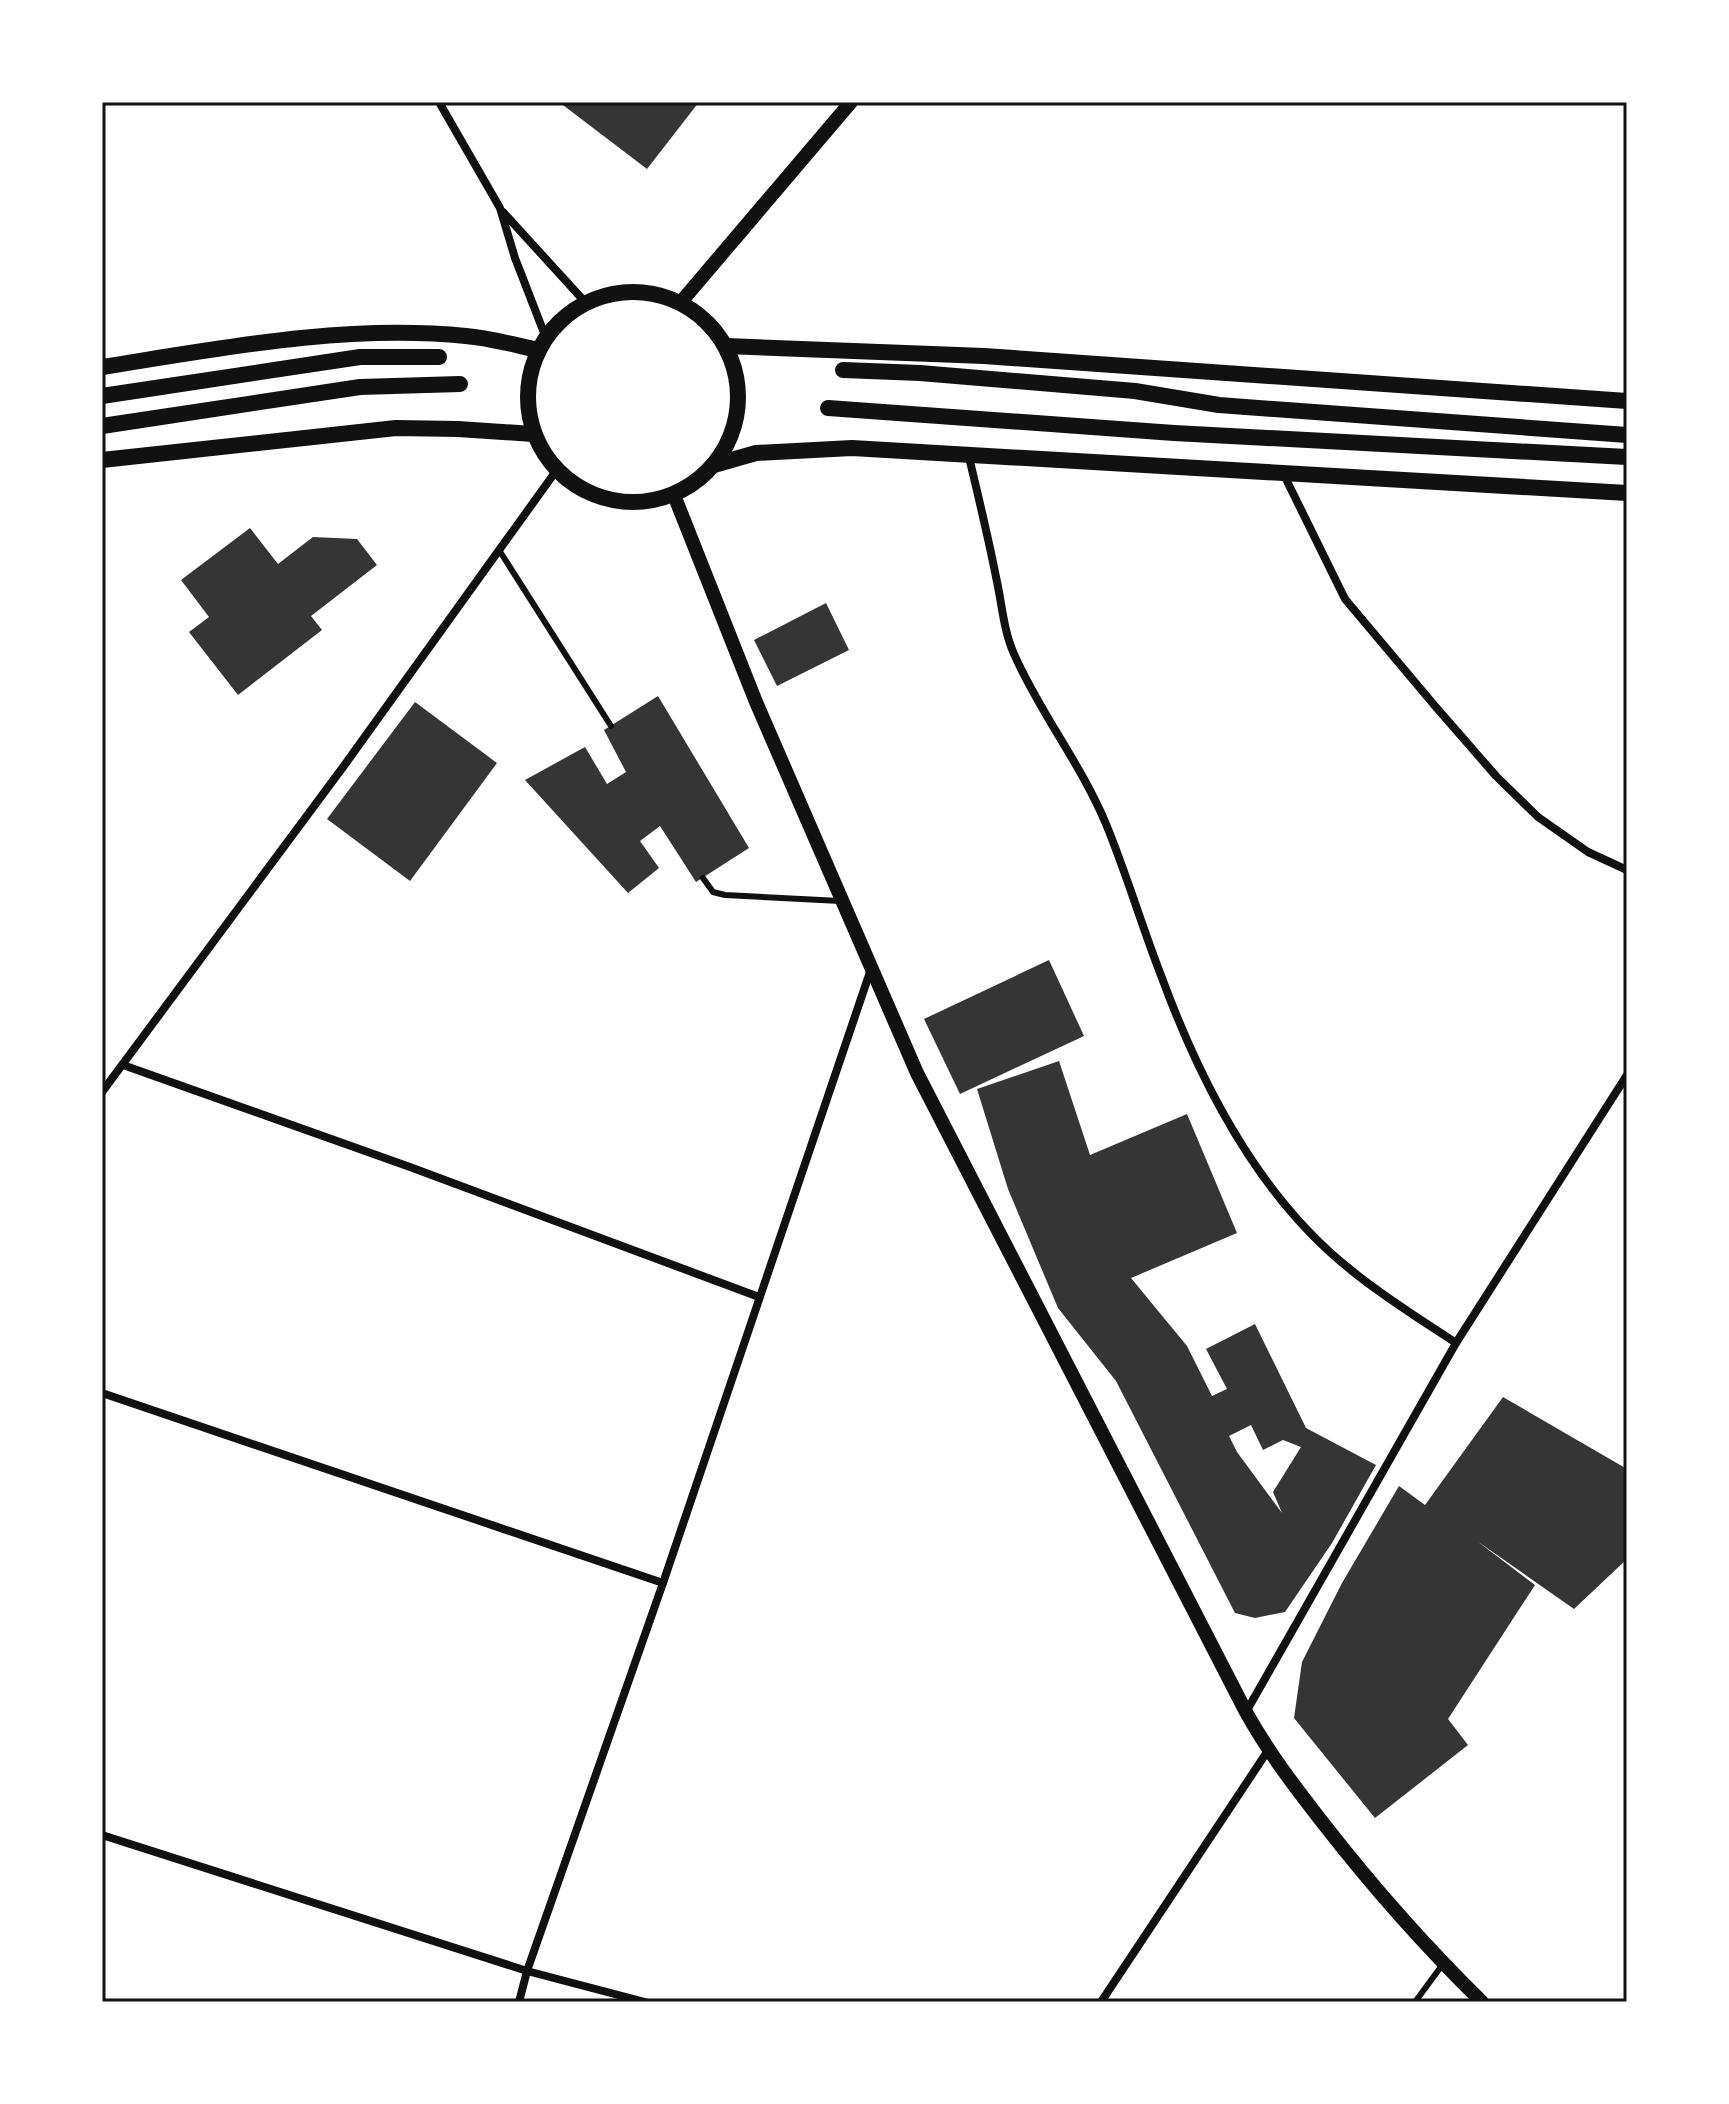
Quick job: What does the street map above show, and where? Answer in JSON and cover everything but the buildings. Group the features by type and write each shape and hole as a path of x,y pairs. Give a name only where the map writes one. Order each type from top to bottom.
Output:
{"main road":[{"path":"617,293 650,293 681,302 707,321 726,346 737,376 739,408 731,438 714,465 696,483 674,495 643,503 611,501 581,490 556,471 533,434 527,405 529,377 542,344 564,318 586,303 617,293"},
{"path":"102,367 267,340 369,334 469,336 542,344"},
{"path":"726,346 984,356 1627,401"},
{"path":"102,396 360,357 439,357"},
{"path":"843,370 920,373 1135,391 1219,405 1627,435"},
{"path":"102,426 360,387 460,384"},
{"path":"828,408 1190,434 1627,457"},
{"path":"102,460 396,428 533,434"},
{"path":"714,465 756,453 852,448 1627,493"}],"street":[{"path":"439,102 500,208 586,303"},
{"path":"681,302 851,102"},
{"path":"500,208 542,344"},
{"path":"968,453 1001,611 1013,651 1100,809 1133,892 1162,979 1207,1081 1242,1143 1283,1202 1321,1242 1349,1269 1456,1343"},
{"path":"102,1092 346,763 556,471"},
{"path":"1284,475 1345,599 1465,741 1538,817 1588,852 1627,870"},
{"path":"674,495 756,702 917,1073 1267,1752 1357,1866 1443,1964 1482,2002"},
{"path":"519,2002 527,1971 663,1583 871,969"},
{"path":"123,1065 410,1167 759,1297"},
{"path":"1246,1712 1456,1343 1627,1075"},
{"path":"102,1393 663,1583"},
{"path":"1101,2002 1267,1752"},
{"path":"102,1835 527,1971 645,2002"}],"lane":[{"path":"499,550 611,726"},
{"path":"703,878 713,892 725,895 843,901"},
{"path":"1415,2002 1443,1964"}]}
